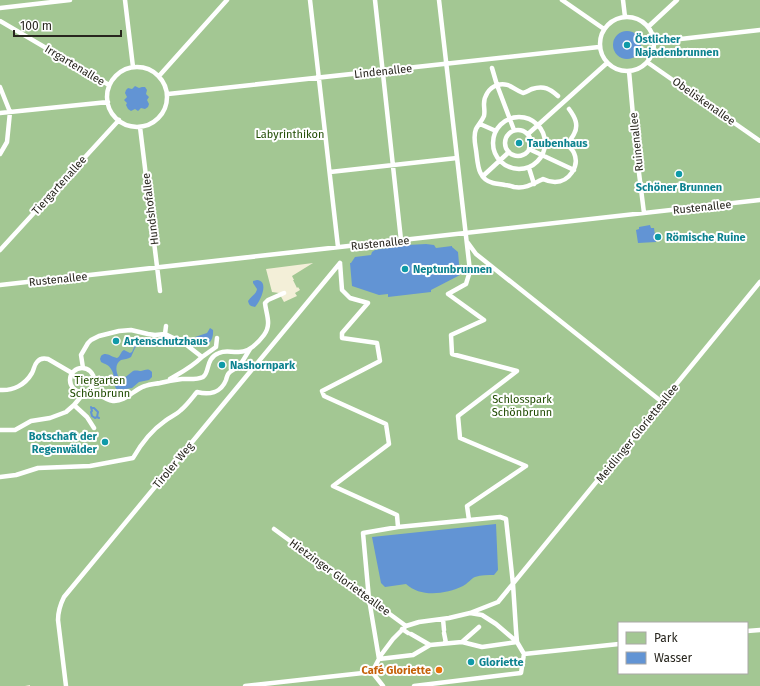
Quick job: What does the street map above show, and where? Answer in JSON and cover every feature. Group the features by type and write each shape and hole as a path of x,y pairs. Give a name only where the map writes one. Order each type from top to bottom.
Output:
{"street":[{"path":"0,8 70,0"},
{"path":"126,0 133,67"},
{"path":"159,76 227,0"},
{"path":"310,0 338,247"},
{"path":"375,0 401,240"},
{"path":"440,0 470,271 466,284 448,294 484,320 451,335 452,354 517,371 458,416 460,438 526,466 467,506 469,520"},
{"path":"562,0 604,29"},
{"path":"623,0 625,17"},
{"path":"648,27 677,0"},
{"path":"625,17 631,17 643,22 648,27 654,42 653,51 648,62 636,70 629,71 614,69 607,64 602,57 599,47 604,29 616,19 625,17"},
{"name":"Irrgartenallee","path":"0,21 109,86"},
{"path":"654,42 760,30"},
{"name":"Lindenallee","path":"168,94 599,47"},
{"name":"Obeliskenallee","path":"648,62 760,141"},
{"path":"528,134 607,64"},
{"path":"133,67 148,68 159,76 166,86 168,94 167,105 158,119 148,125 140,127 129,126 118,120 110,110 108,102 109,86 116,76 124,70 133,67"},
{"path":"492,68 514,130"},
{"name":"Ruinenallee","path":"629,71 636,149 644,213"},
{"path":"558,96 544,87 523,93 511,86 497,85 493,87 486,95 484,103 484,116 476,129 474,139 479,172 493,184 515,187 528,187 543,179 550,182 560,182 570,176 576,164 576,158 573,151 568,146 569,142 574,136 576,125 570,109"},
{"path":"0,87 10,112 7,142 0,154"},
{"path":"0,113 108,102"},
{"path":"518,117 527,118 538,125 544,138 545,147 537,163 524,169 513,169 503,165 494,153 492,144 496,131 502,124 510,119 518,117"},
{"name":"Tiergartenallee","path":"0,250 118,120"},
{"path":"480,124 496,131"},
{"name":"Hundshofallee","path":"140,127 160,291"},
{"path":"514,130 520,130 528,134 531,142 527,152 520,156 509,152 505,144 507,136 514,130"},
{"path":"529,149 574,170"},
{"path":"483,176 509,152"},
{"path":"330,172 457,158"},
{"path":"529,168 534,184"},
{"name":"Rustenallee","path":"0,285 760,200"},
{"path":"467,242 476,254 662,402"},
{"name":"Tiroler Weg","path":"66,686 58,620 60,605 64,597 340,263 342,290 350,298 368,303 342,333 342,338 377,343 380,362 322,391 324,396 386,424 389,444 332,486 396,515 398,527"},
{"name":"Meidlinger Glorietteallee","path":"404,628 418,622 443,619 470,613 498,602 760,282"},
{"path":"0,477 16,475 38,468 90,466 133,458 142,444 155,430 166,420 177,414 197,392 208,394 220,389 224,384 228,373 238,367 250,349 264,335 268,327 265,303 284,293"},
{"path":"165,334 166,326"},
{"path":"83,368 81,358 83,351 91,340 99,336 127,330 155,335 165,334 184,343 202,357"},
{"path":"167,381 190,368 216,347 217,338"},
{"path":"91,389 113,401 127,398 144,386 204,376 207,373 210,359 217,353 227,351 243,352 250,349"},
{"path":"0,390 10,390 24,383 31,374 38,360 41,358 48,359 72,373"},
{"path":"0,430 15,430 31,421 50,418 66,412 84,393 91,389 95,382 90,371 79,368 72,373 70,381 76,392 84,393"},
{"path":"74,405 87,417 94,428"},
{"path":"379,659 369,600 362,533 398,527 469,520 500,517 506,519 516,630 518,642 524,654 521,674 414,686"},
{"name":"Hietzinger Glorietteallee","path":"274,529 369,600 410,634 430,645"},
{"path":"470,613 482,615 496,624 518,642"},
{"path":"443,619 446,644"},
{"path":"462,642 488,619"},
{"path":"372,672 393,639 404,628"},
{"path":"748,631 760,630"},
{"path":"379,659 413,655 430,645 462,642 482,647 518,642"},
{"path":"524,654 618,644"},
{"path":"245,686 372,672"},
{"path":"372,672 383,686"}],"green space":[{"name":"Schlosspark Schönbrunn","path":"0,0 760,0 760,686 0,686","holes":["313,263 292,276 297,288 298,287 300,290 295,293 297,296 284,302 279,293 272,292 266,269"]}],"water":[{"name":"Östlicher Najadenbrunnen","path":"627,31 637,35 641,45 637,55 627,59 617,55 613,45 617,35"},
{"path":"135,86 139,88 145,87 147,90 146,94 149,97 147,100 149,104 145,109 141,108 138,111 135,109 131,111 128,109 126,105 127,103 124,100 127,97 125,93 128,88 132,89"},
{"path":"650,225 651,228 654,228 656,242 638,243 636,230 639,229 639,227"},
{"name":"Neptunbrunnen","path":"407,245 434,245 436,248 452,246 458,252 460,275 431,290 431,292 388,297 388,294 379,295 352,286 350,263 355,257 371,255 375,250"},
{"path":"253,281 261,281 263,284 263,292 255,307 250,305 248,301 255,294 257,289"},
{"path":"210,328 213,330 211,341 203,346 195,344 195,337 207,333"},
{"path":"139,342 131,357 121,360 117,364 117,374 120,379 123,379 133,371 148,370 152,372 152,377 149,380 139,382 132,388 121,392 118,391 115,386 113,372 107,365 101,362 101,356 107,354 117,358 124,350 130,353 132,352 136,343"},
{"path":"496,524 498,570 494,575 482,575 475,577 465,585 441,593 426,593 406,584 385,587 381,583 372,537"}],"waterway":[{"path":"91,407 92,416 99,418"},
{"path":"92,408 98,412 97,417"}],"place":[{"name":"Östlicher Najadenbrunnen","path":"627,45"},
{"name":"Taubenhaus","path":"519,143"},
{"name":"Schöner Brunnen","path":"679,174"},
{"name":"Römische Ruine","path":"658,237"},
{"name":"Neptunbrunnen","path":"405,269"},
{"name":"Artenschutzhaus","path":"116,341"},
{"name":"Nashornpark","path":"222,365"},
{"name":"Botschaft der Regenwälder","path":"105,442"},
{"name":"Gloriette","path":"471,662"},
{"name":"Café Gloriette","path":"439,670"}],"park label":[{"name":"Labyrinthikon","path":"290,134"},
{"name":"Tiergarten Schönbrunn","path":"100,386"}]}
